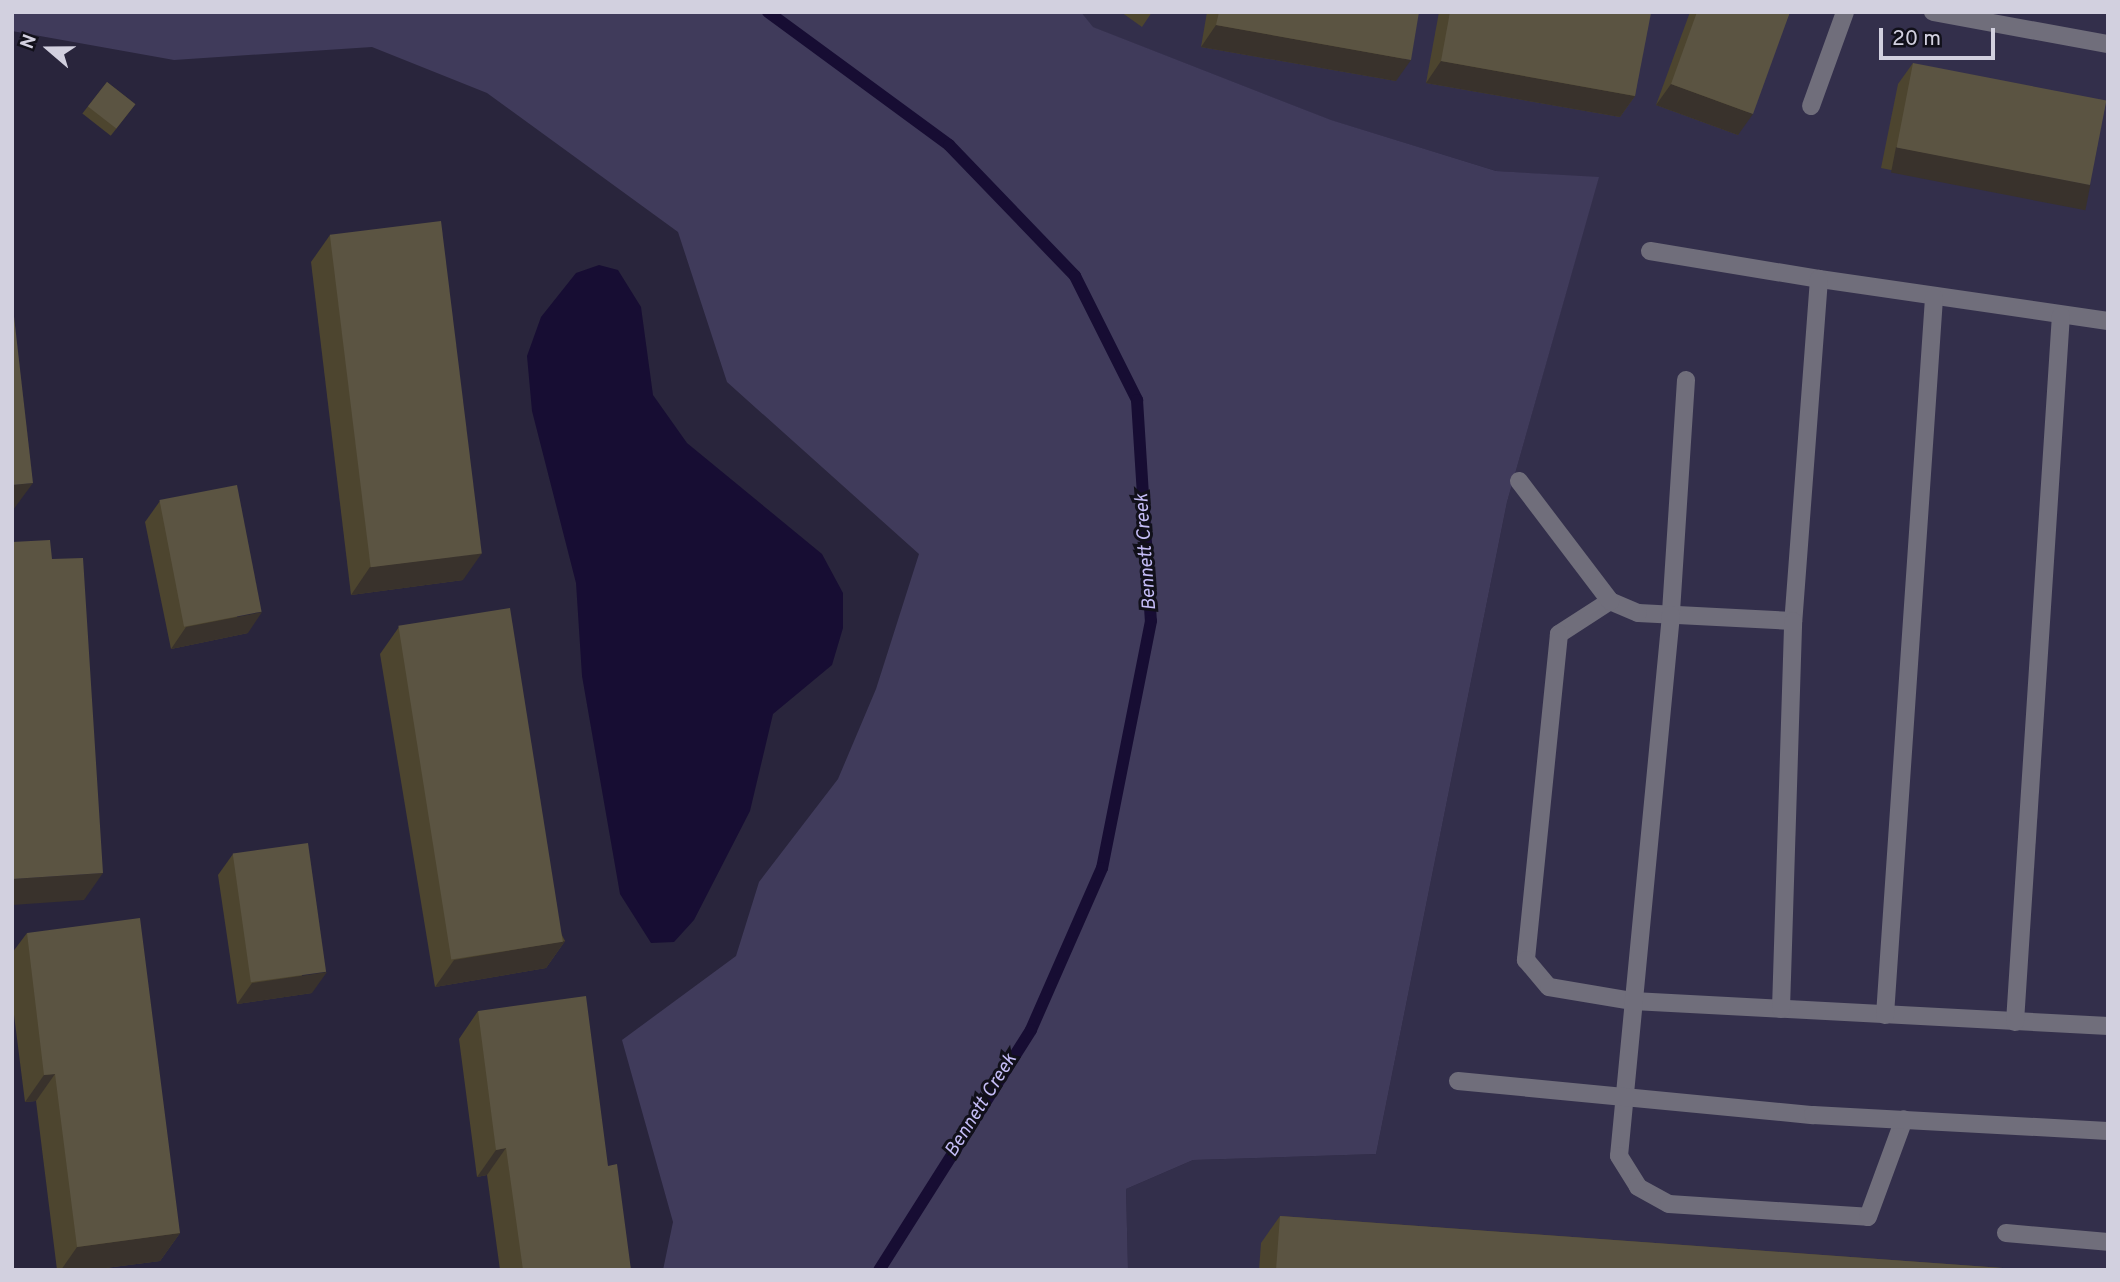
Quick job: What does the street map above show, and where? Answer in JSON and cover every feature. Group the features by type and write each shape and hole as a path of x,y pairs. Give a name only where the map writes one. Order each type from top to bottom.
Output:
{"lane":[{"path":"1811,106 1845,12"},
{"path":"1933,12 2108,44"},
{"path":"1650,251 1934,298 2108,321"},
{"path":"1781,1009 1793,621 1819,279"},
{"path":"1885,1015 1934,298"},
{"path":"2015,1022 2061,315"},
{"path":"1686,380 1671,615 1619,1156 1638,1187 1669,1204 1868,1217 1905,1119"},
{"path":"1519,481 1610,601 1638,613 1793,621"},
{"path":"1610,601 1559,634 1526,960 1549,987 1633,1001 2108,1026"},
{"path":"1458,1081 1905,1119 2108,1131"},
{"path":"2006,1233 2108,1242"}],"shaded area":[{"path":"12,12 1081,12 1093,27 1331,120 1496,171 1599,177 1507,502 1376,1154 1193,1160 1126,1189 1128,1270 663,1270 673,1222 622,1040 736,956 759,882 838,779 876,689 919,554 727,382 678,232 487,93 372,47 174,60 12,31"},
{"path":"1081,12 2108,12 2108,1270 1128,1270 1126,1189 1193,1160 1376,1154 1507,502 1598,178 1496,171 1330,120 1092,27"},
{"path":"599,265 618,270 641,307 653,395 687,443 822,554 843,593 843,628 832,665 773,714 750,811 694,920 674,942 651,943 620,894 582,676 576,583 532,411 527,356 541,317 576,273"}],"building":[{"path":"1219,12 1419,12 1411,60 1216,25"},
{"path":"1450,12 1651,13 1635,96 1441,61"},
{"path":"1697,12 1790,12 1753,114 1671,84"},
{"path":"1913,63 2106,101 2090,185 1897,147"},
{"path":"107,82 135,104 116,129 88,106"},
{"path":"441,221 482,554 371,567 330,235"},
{"path":"12,299 33,483 12,485"},
{"path":"237,485 262,612 184,627 159,500"},
{"path":"50,540 52,559 83,558 103,873 12,879 12,542"},
{"path":"510,608 563,942 451,960 398,626"},
{"path":"308,843 326,972 251,982 233,854"},
{"path":"140,918 180,1233 77,1247 55,1074 44,1075 27,933"},
{"path":"586,996 608,1166 617,1164 631,1270 523,1270 506,1148 496,1150 478,1011"},
{"path":"1280,1216 2030,1270 1276,1270"}],"waterway":[{"name":"Bennett Creek","path":"768,12 949,145 1075,276 1137,400 1151,621 1102,868 1031,1030 879,1270"}]}
